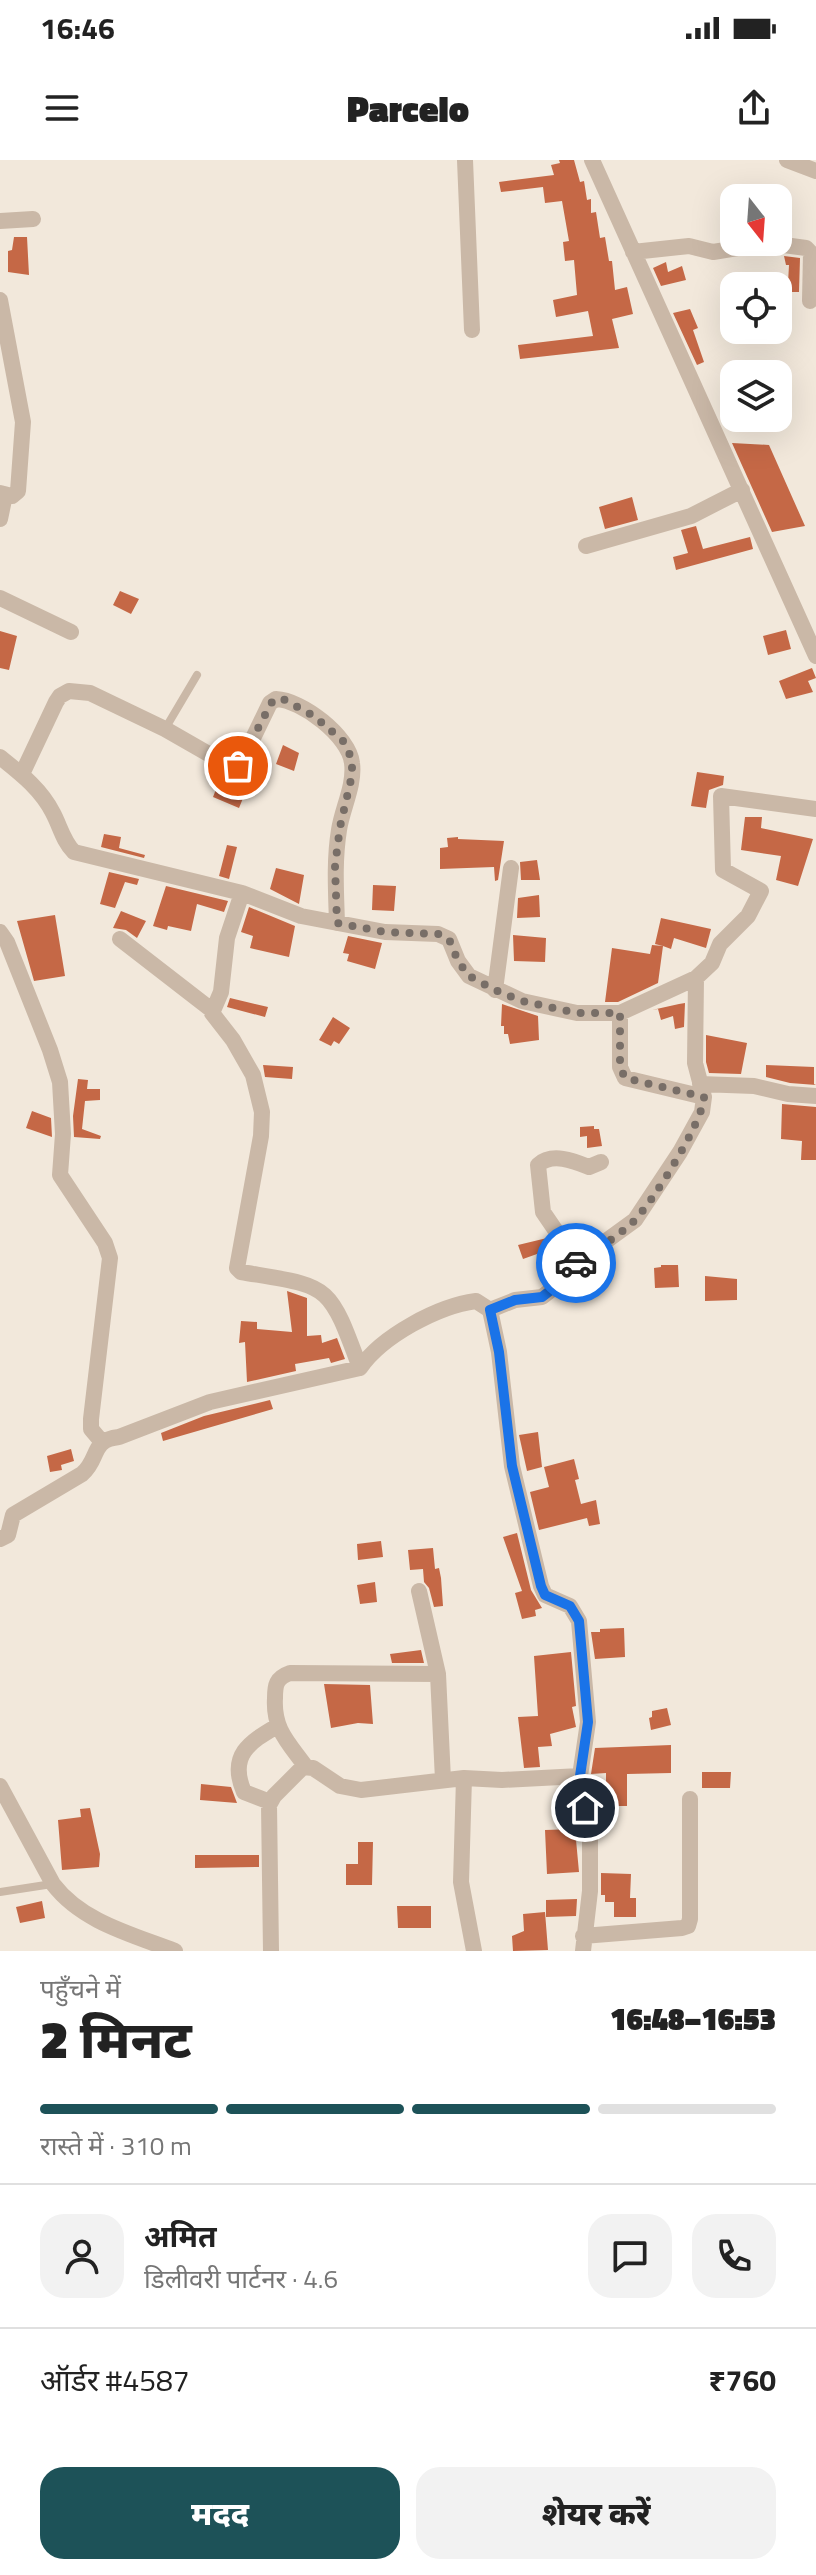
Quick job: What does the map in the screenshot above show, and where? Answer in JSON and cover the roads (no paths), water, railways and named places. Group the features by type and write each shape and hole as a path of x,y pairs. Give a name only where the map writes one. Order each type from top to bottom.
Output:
{"street":[{"path":"465,160 472,330"},
{"path":"592,160 816,656"},
{"path":"787,160 816,171"},
{"path":"0,221 33,219"},
{"path":"633,252 689,246 713,252 769,243 806,248 813,260 810,301"},
{"path":"0,300 23,422 18,491 12,496 2,494 0,519"},
{"path":"586,546 691,516 742,490"},
{"path":"0,598 71,632"},
{"path":"22,774 56,702 69,691 90,693 236,768 270,703 279,698 314,716 343,741 353,766 335,866 337,923"},
{"path":"0,757 22,774 48,804 74,852 242,893 301,916 385,932 445,936 469,976 522,1001 577,1013 620,1013 696,978 712,963 720,944 748,916 761,891 723,870 721,796 816,809"},
{"path":"495,990 511,868"},
{"path":"213,1011 221,992 227,938 242,893"},
{"path":"0,932 7,942 56,1066 63,1106 60,1175 105,1243 110,1258 91,1419 91,1429 102,1442"},
{"path":"120,939 213,1011 253,1075 262,1112 261,1136 237,1268 244,1273 305,1283 326,1294 339,1313 360,1368"},
{"path":"490,1310 515,1300 542,1297 565,1279 569,1268 626,1229 641,1213 687,1139 702,1112 702,1090 695,1063 696,978"},
{"path":"620,1013 620,1067 625,1078 702,1090 733,1085 754,1086 788,1094 816,1096"},
{"path":"569,1268 558,1234 543,1212 538,1165 550,1159 572,1160 589,1167 601,1162"},
{"path":"0,1539 8,1535 13,1515 87,1470 102,1442 210,1402 360,1368 369,1355 409,1324 462,1303 476,1301 490,1310"},
{"path":"490,1310 492,1331 499,1352 512,1466 541,1586 545,1595 570,1606 579,1621 588,1722 580,1776 590,1839 590,1891 583,1943 688,1926 690,1799"},
{"path":"419,1591 438,1674 443,1780"},
{"path":"438,1674 285,1675 275,1685 274,1717 306,1767 349,1788 376,1789 464,1778 502,1780 580,1776"},
{"path":"270,1802 244,1792 240,1763 248,1744 277,1726"},
{"path":"271,1951 270,1802 299,1770 306,1767"},
{"path":"464,1778 461,1882 474,1951"},
{"path":"0,1786 53,1884 75,1908 89,1917 175,1951"}],"lane":[{"path":"165,729 197,675"},
{"path":"0,1892 53,1884"}]}
